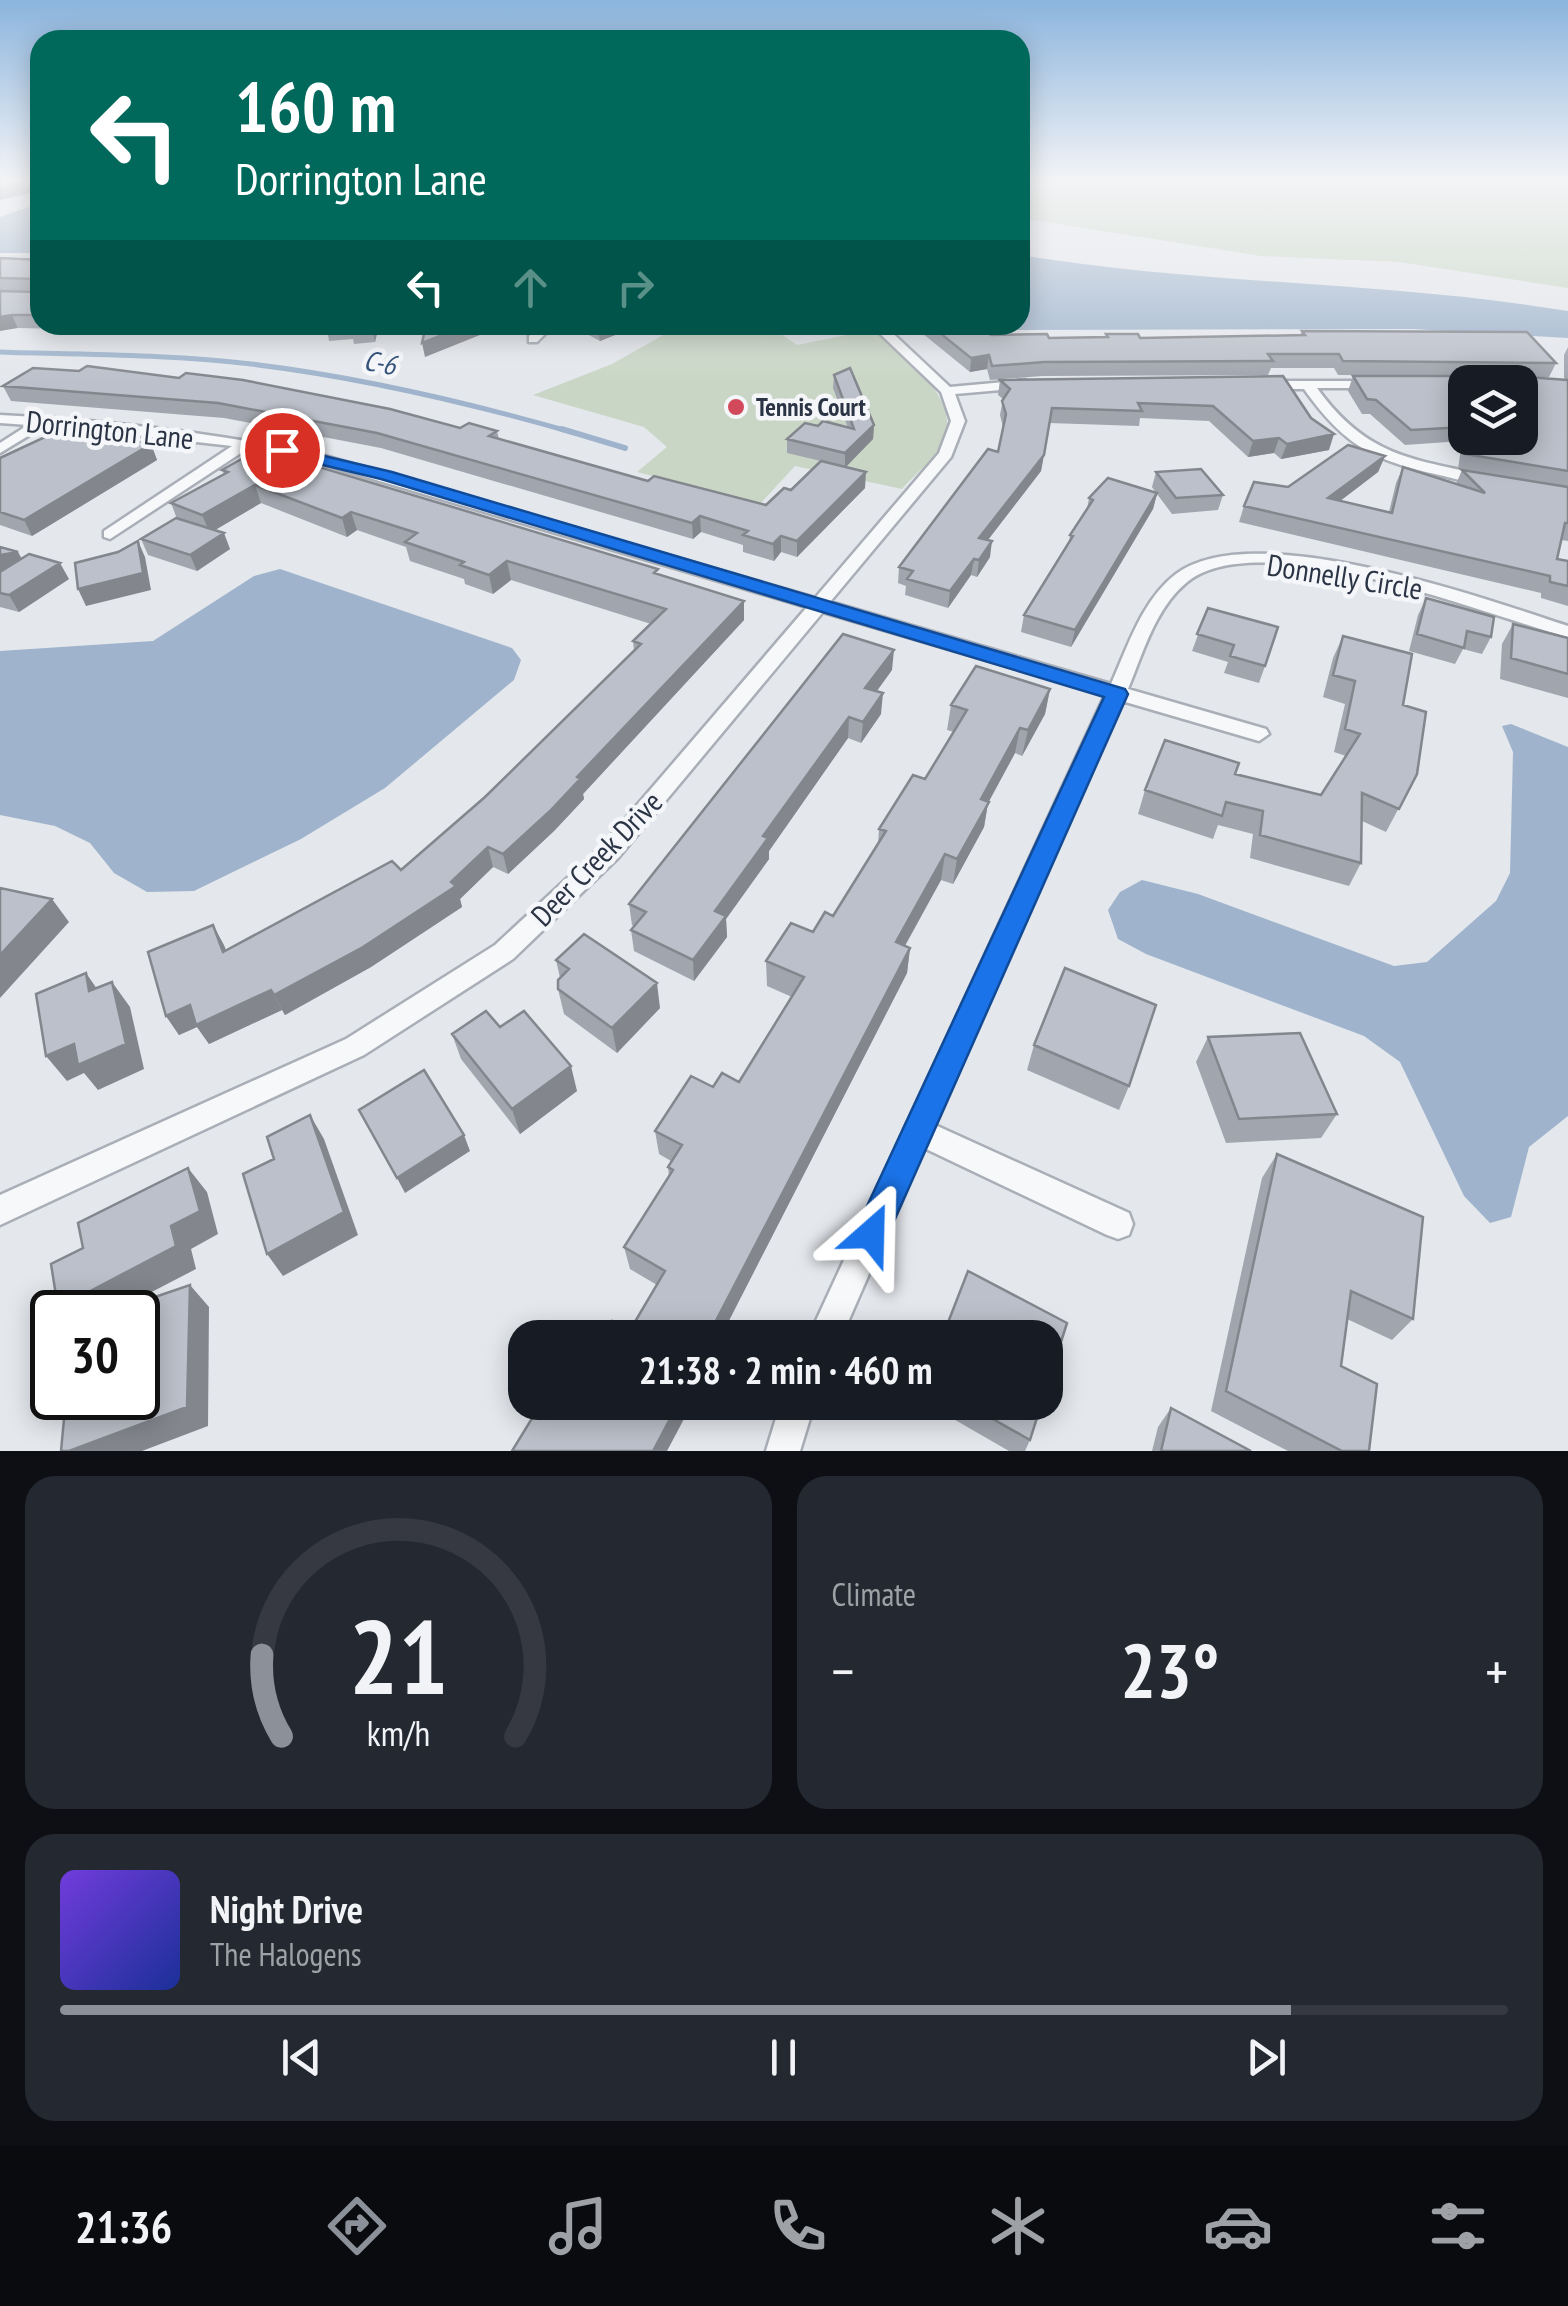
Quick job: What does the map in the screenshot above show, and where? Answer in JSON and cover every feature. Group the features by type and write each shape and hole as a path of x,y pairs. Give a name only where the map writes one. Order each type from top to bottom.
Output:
{"street":[{"path":"534,339 538,335"},
{"path":"887,335 947,390 1042,384"},
{"path":"1251,384 1386,384"},
{"path":"1308,385 1338,424 1362,443 1438,470 1512,485"},
{"name":"Deer Creek Drive","path":"0,1210 355,1047 504,952 610,852 946,454 958,422 947,390"},
{"name":"Dorrington Lane","path":"0,419 44,420 246,443 386,476 1259,734"},
{"path":"0,449 44,420"},
{"path":"110,534 246,443"},
{"name":"Donnelly Circle","path":"832,1320 1155,607 1172,586 1195,570 1228,561 1273,560 1325,566 1428,588 1568,632"},
{"path":"918,1131 1118,1224"},
{"path":"782,1451 792,1420"}],"green space":[{"path":"1196,246 1568,246 1568,288 1399,262 1261,256"},
{"path":"663,335 782,335 797,345 847,335 878,335 926,378 945,409 948,425 940,447 902,489 795,466 760,504 637,472 667,447 644,427 533,395 612,364"}],"water":[{"path":"0,246 30,246 30,253 0,253"},
{"path":"1030,256 1157,272 1431,294 1568,311 1568,338 1413,329 1030,330"},
{"path":"280,569 512,648 521,660 514,680 385,788 301,839 194,891 147,892 114,873 90,843 55,826 0,815 0,651 153,641 254,576"},
{"path":"1511,724 1568,747 1568,1116 1529,1147 1511,1217 1490,1223 1464,1196 1400,1062 1364,1036 1146,954 1118,939 1108,910 1120,892 1142,880 1198,894 1394,966 1427,962 1496,901 1510,873 1513,752 1502,726"}],"building":[{"path":"0,258 30,260 30,279 0,278"},
{"path":"0,291 30,292 30,315 0,317"},
{"path":"1302,331 1527,332 1556,363 1343,361 1339,354 1268,354 1273,361 1044,362 992,366 989,355 971,358 942,335 1047,334 1049,338 1138,334 1140,338 1305,335"},
{"path":"424,335 442,335 422,343"},
{"path":"87,366 179,378 186,373 243,380 390,409 460,428 469,423 497,431 489,436 648,481 654,476 766,505 784,488 791,490 821,461 866,472 797,541 781,536 773,544 743,535 748,531 700,516 692,523 377,433 218,403 3,386 33,368 79,371"},
{"path":"850,368 874,425 845,453 787,439 805,423 818,426 823,421 854,429 834,375"},
{"path":"1283,376 1311,418 1334,434 1287,444 1279,438 1253,441 1213,406 1138,403 1142,411 1052,408 1044,455 979,538 992,541 950,591 907,579 913,571 899,567 988,449 998,452 1006,414 1002,401 1010,389 1000,380"},
{"path":"1353,376 1448,376 1448,428 1411,430 1376,400 1367,399"},
{"path":"1538,378 1568,380 1568,471 1471,455 1538,455"},
{"path":"62,429 151,444 24,520 0,512 0,458"},
{"path":"1348,445 1385,456 1328,498 1392,513 1403,467 1485,493 1462,470 1568,487 1568,523 1557,559 1568,561 1568,586 1550,582 1550,576 1244,506 1254,482 1288,487"},
{"path":"252,453 313,471 319,467 466,511 658,569 654,573 744,601 577,777 580,779 550,811 503,854 488,847 451,882 456,886 363,947 274,995 271,990 196,1025 190,1005 166,1016 148,952 213,925 223,952 392,861 401,870 485,797 641,644 633,641 666,609 507,561 489,575 405,542 417,533 351,512 342,518 255,485 202,515 171,503 228,472 222,470"},
{"path":"1201,469 1223,495 1176,498 1156,472"},
{"path":"1108,478 1157,493 1075,630 1024,615 1093,500 1089,498"},
{"path":"176,518 224,533 190,555 141,539"},
{"path":"138,541 143,573 78,589 75,563 118,552"},
{"path":"0,547 18,552 0,555"},
{"path":"29,554 60,563 9,595 0,593 0,572"},
{"path":"1426,598 1494,617 1491,637 1467,631 1464,648 1417,634"},
{"path":"1208,608 1278,627 1265,666 1230,656 1234,645 1197,634"},
{"path":"1513,624 1568,638 1568,674 1511,658"},
{"path":"843,634 894,650 865,688 883,693 863,722 849,717 763,836 768,838 715,911 726,916 693,960 631,930 646,912 629,904"},
{"path":"1343,636 1412,654 1403,705 1426,712 1417,774 1399,809 1362,793 1361,863 1260,835 1263,811 1226,802 1222,816 1145,790 1165,740 1239,763 1235,774 1321,795 1360,734 1345,729 1355,681 1333,675"},
{"path":"976,666 1050,689 1028,730 1020,728 981,799 989,802 957,859 945,854 896,942 910,948 716,1320 636,1320 665,1271 624,1247 673,1170 668,1167 682,1145 655,1131 691,1076 713,1087 722,1073 739,1082 804,977 766,961 791,923 813,932 825,912 833,916 886,831 879,829 913,775 925,779 967,710 951,705"},
{"path":"0,888 52,899 0,955"},
{"path":"584,934 657,983 612,1028 558,989 558,980 569,969 556,960"},
{"path":"1065,968 1156,1005 1129,1086 1034,1045"},
{"path":"86,973 89,991 112,982 126,1044 78,1065 74,1044 46,1056 36,994"},
{"path":"486,1011 500,1027 524,1011 571,1066 512,1109 452,1034"},
{"path":"1300,1033 1337,1114 1239,1119 1208,1037"},
{"path":"424,1070 464,1135 397,1178 359,1110"},
{"path":"310,1115 344,1212 267,1254 243,1174 274,1159 267,1137"},
{"path":"1277,1154 1423,1217 1413,1319 1351,1291 1341,1366 1377,1384 1369,1451 1342,1451 1226,1391"},
{"path":"188,1168 200,1211 171,1226 176,1246 92,1290 55,1290 51,1264 83,1248 78,1223"},
{"path":"968,1271 1061,1320 949,1320"},
{"path":"190,1285 187,1407 160,1417 160,1295"},
{"path":"1171,1408 1251,1451 1161,1451"},
{"path":"64,1420 152,1420 69,1451 61,1451"},
{"path":"531,1420 669,1420 653,1451 512,1451"},
{"path":"995,1420 1036,1420 1030,1440"}],"waterway":[{"name":"C-6","path":"0,352 189,358 291,369 412,392 571,432"},
{"name":"C-6","path":"562,429 625,448"}],"place":[{"name":"Tennis Court","path":"736,407"}],"route":[{"path":"282,450 386,476 1117,694 871,1234"}]}
